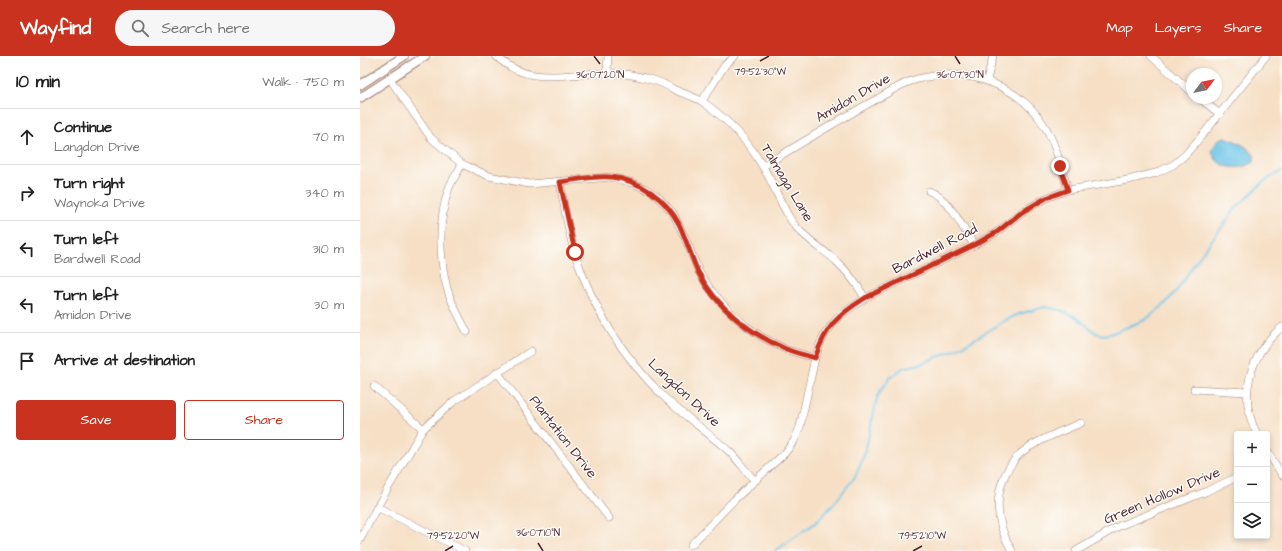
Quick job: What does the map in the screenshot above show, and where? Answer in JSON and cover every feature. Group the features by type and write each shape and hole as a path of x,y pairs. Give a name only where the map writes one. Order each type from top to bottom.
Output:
{"street":[{"path":"360,85 404,56"},
{"path":"360,98 390,80 424,56"},
{"name":"Talmaga Lane","path":"496,56 513,69 535,76 607,72 632,75 656,80 702,101 730,125 748,145 763,166 788,215 796,226 806,237 848,273 865,298"},
{"path":"607,72 608,56"},
{"path":"702,101 725,65 735,56"},
{"path":"987,80 993,56"},
{"path":"1151,56 1186,87"},
{"name":"Bardwell Road","path":"691,545 734,500 782,457 794,442 800,427 815,358 825,334 836,320 865,298 974,245 997,232 1022,212 1046,198 1068,190 1128,180 1156,173 1173,165 1185,155 1220,114 1266,56"},
{"name":"Amidon Drive","path":"763,166 896,88 920,78 941,75 966,76 987,80 1010,92 1024,102 1037,116 1047,130 1055,149 1068,190"},
{"path":"390,80 431,138 462,164 489,176 512,182 529,184 611,177 630,182 657,196 673,213 699,272 710,289 730,312 762,337 787,350 815,358"},
{"path":"1207,104 1220,114"},
{"path":"462,164 449,188 442,220 441,240 447,289 467,332"},
{"name":"Langdon Drive","path":"560,182 575,252 585,280 596,306 623,351 641,373 665,398 732,454 755,481"},
{"path":"929,191 935,193 944,200 974,245"},
{"path":"1256,431 1251,418 1247,392 1250,378 1254,365 1262,349 1282,327"},
{"path":"360,540 377,507 423,429 453,402 531,351"},
{"name":"Plantation Drive","path":"497,372 609,518"},
{"path":"374,386 423,429"},
{"path":"1194,389 1247,392"},
{"path":"1012,551 1004,536 1000,523 998,507 999,491 1008,468 1021,453 1038,441 1081,423"},
{"path":"1270,461 1282,475"},
{"name":"Green Hollow Drive","path":"1076,551 1119,526 1205,492 1234,478"},
{"path":"377,507 465,551"}],"water":[{"path":"1224,137 1248,149 1254,155 1254,162 1242,167 1229,167 1218,162 1214,157 1212,150 1218,140"}],"waterway":[{"path":"775,551 814,524 831,507 855,477 865,453 877,398 890,378 903,368 920,364 953,351 1006,320 1019,314 1045,307 1060,310 1076,317 1096,333 1103,335 1110,334 1145,320 1164,305 1177,290 1197,260 1236,208 1263,182 1282,171"}],"route":[{"path":"575,252 560,182 611,177 630,182 646,189 657,196 673,213 699,272 720,302 745,325 762,337 787,350 815,358 825,334 839,316 865,298 974,245 997,232 1022,212 1046,198 1068,190 1060,166"}]}
